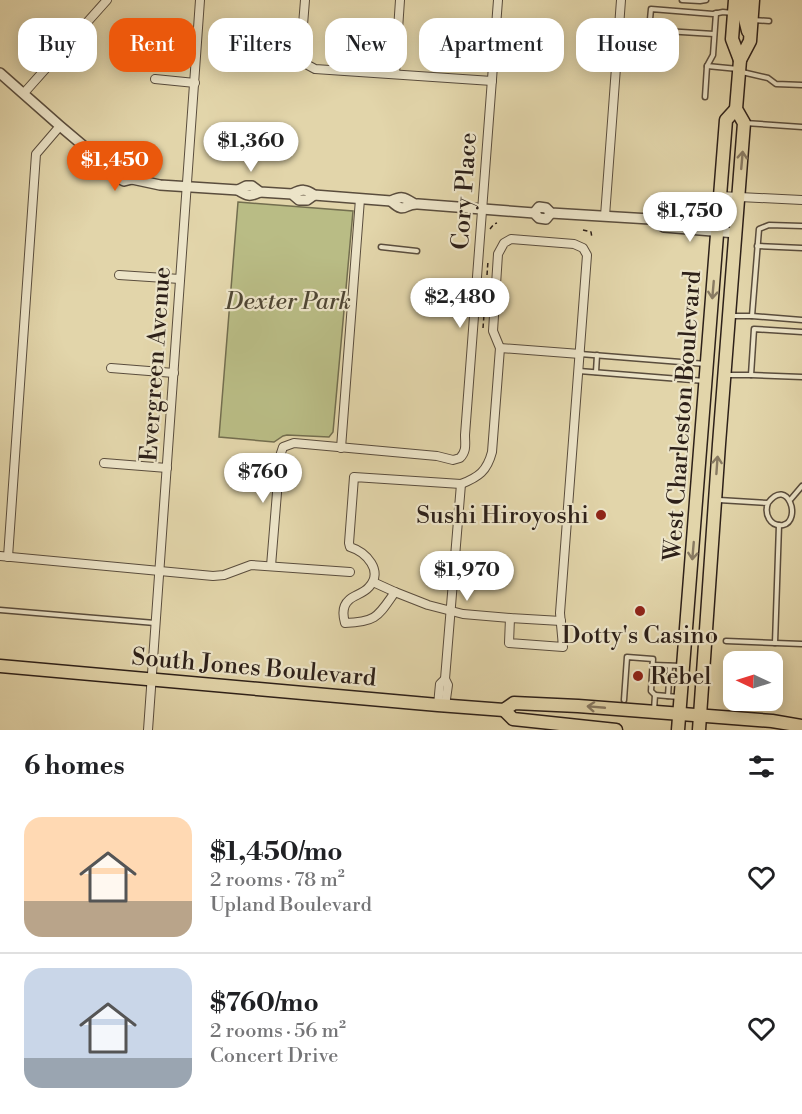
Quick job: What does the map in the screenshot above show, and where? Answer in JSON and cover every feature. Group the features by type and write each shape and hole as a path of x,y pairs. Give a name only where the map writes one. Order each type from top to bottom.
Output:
{"main road":[{"path":"743,0 750,40"},
{"name":"West Charleston Boulevard","path":"678,730 680,714 674,697 683,667 726,120 736,109 739,67 750,40 753,0"},
{"name":"West Charleston Boulevard","path":"735,6 732,39 739,67"},
{"path":"736,109 744,123"},
{"name":"West Charleston Boulevard","path":"699,730 744,123"},
{"path":"701,429 720,431"},
{"name":"South Jones Boulevard","path":"0,666 504,710 514,703 627,706 680,714 772,721 802,726"},
{"name":"South Jones Boulevard","path":"504,710 513,719 616,730"}],"street":[{"path":"24,93 107,0"},
{"name":"Evergreen Avenue","path":"148,730 200,0"},
{"path":"305,0 301,50 304,63 315,69 492,81"},
{"path":"395,75 400,0"},
{"name":"Cory Place","path":"341,448 437,456 453,460 460,458 466,446 498,0"},
{"path":"605,216 621,0"},
{"path":"0,73 124,181 132,179 160,184 238,190 252,196 260,192 292,194 300,189 307,190 314,195 360,199 391,201 399,197 406,198 413,203 534,213 539,218 546,219 551,213 650,219 666,215 736,227"},
{"path":"155,79 195,83"},
{"path":"60,126 36,154 4,557 213,576 224,575 251,565 350,572"},
{"path":"720,196 802,200"},
{"path":"271,566 280,456 283,447 294,443 341,448 360,199"},
{"path":"395,592 379,615 364,622 345,623 343,615 349,600 361,594 373,582 374,576 373,565 365,555 350,547 349,543 354,477 461,484 474,479 483,471 492,452 500,348 493,331 498,254 504,243 511,239 574,244 583,248 587,255 560,613 563,647 509,643 510,618"},
{"path":"119,274 180,279"},
{"path":"500,348 580,354"},
{"path":"111,368 174,373"},
{"path":"104,463 167,468"},
{"path":"442,705 440,684 445,679 461,484"},
{"path":"373,582 428,604 463,614 561,621"}],"lane":[{"path":"682,0 706,0"},
{"path":"714,34 650,30 651,9 716,13 735,6"},
{"path":"705,97 707,66 713,55 716,13"},
{"path":"752,20 768,21"},
{"path":"707,66 739,67 768,78 776,84 802,85"},
{"path":"744,123 802,127"},
{"path":"752,316 759,229 769,225 802,226"},
{"path":"757,246 802,248"},
{"path":"381,247 417,251"},
{"path":"729,316 802,320"},
{"path":"752,375 754,329 802,332"},
{"path":"580,354 707,364"},
{"path":"596,372 597,355"},
{"path":"579,370 705,381"},
{"path":"724,375 802,377"},
{"path":"791,498 802,486"},
{"path":"774,496 791,498 796,506 795,516 789,523 779,525 771,521 766,512 768,503 774,496"},
{"path":"715,499 768,503"},
{"path":"775,643 779,525"},
{"path":"0,610 156,624"},
{"path":"726,641 802,644"},
{"path":"627,706 627,657 653,660 651,691 655,695 674,697 670,666"},
{"path":"653,664 683,667"},
{"path":"654,711 655,695"}],"path":[{"path":"490,230 497,223"},
{"path":"583,230 591,232 592,238"},
{"path":"487,274 488,261"},
{"path":"483,328 484,315"}],"green space":[{"name":"Dexter Park","path":"238,202 353,211 333,432 329,437 287,435 274,442 219,437"}],"place":[{"name":"Sushi Hiroyoshi","path":"601,515"},
{"name":"Dotty's Casino","path":"640,611"},
{"name":"Rebel","path":"638,676"}]}
